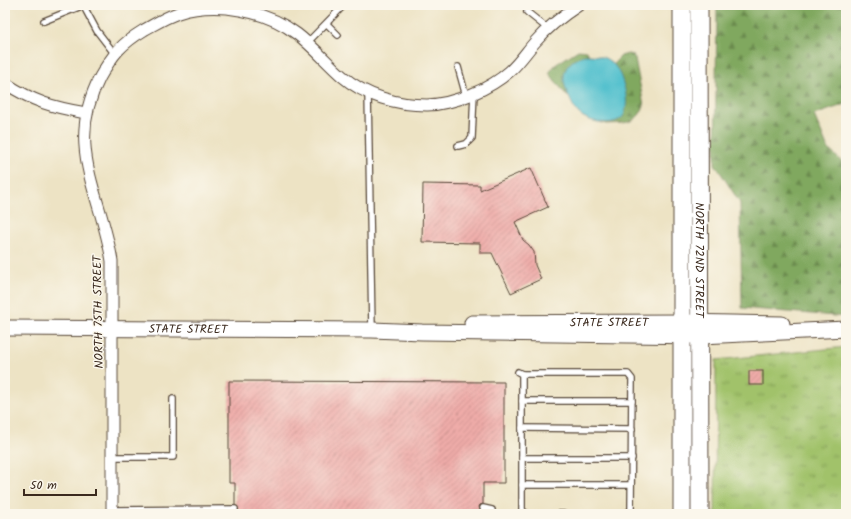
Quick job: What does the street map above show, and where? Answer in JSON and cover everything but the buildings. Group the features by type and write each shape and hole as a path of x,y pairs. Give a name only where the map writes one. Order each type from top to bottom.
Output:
{"main road":[{"name":"NORTH 72ND STREET","path":"682,5 682,514"},
{"name":"NORTH 72ND STREET","path":"699,5 701,329 700,514"}],"street":[{"name":"NORTH 75TH STREET","path":"112,512 112,261 106,232 88,172 85,143 86,113 97,84 114,53 128,39 163,19 178,13 200,9 255,9 296,34 343,77 357,87 394,102 429,105 470,95 480,91 510,71 547,28 578,5"},
{"path":"5,83 28,97 45,104 86,113"},
{"name":"STATE STREET","path":"5,328 372,330 396,325 421,323 682,329 701,329 846,329 768,323 701,329"}],"lane":[{"path":"44,21 84,5 97,31 114,53"},
{"path":"307,43 344,5"},
{"path":"527,12 547,28"},
{"path":"327,24 338,35"},
{"path":"458,67 470,95 472,138 466,144 458,146"},
{"path":"368,92 372,330"},
{"path":"563,514 527,514 522,510 522,401 520,373 628,374 632,379 631,510 625,514"},
{"path":"112,457 173,457 173,399"},
{"path":"522,401 632,401"},
{"path":"522,428 632,429"},
{"path":"522,458 632,458"},
{"path":"522,485 631,485"},
{"path":"483,508 492,510 492,514"},
{"path":"112,512 235,509"},
{"path":"201,510 207,514"}],"green space":[{"path":"717,5 846,5 846,104 814,115 828,149 846,165 846,317 742,308 740,203 715,164"},
{"path":"578,50 587,51 590,58 572,97 567,96 549,73 555,65"},
{"path":"628,54 633,55 635,59 644,105 641,112 634,120 624,123 602,123 600,119 615,62 621,56"},
{"path":"846,347 846,514 715,514 716,360"}],"water":[{"path":"584,55 593,55 607,59 617,68 623,82 626,96 625,112 621,119 604,123 598,122 586,118 576,111 567,91 564,78 567,67 576,59"}]}
